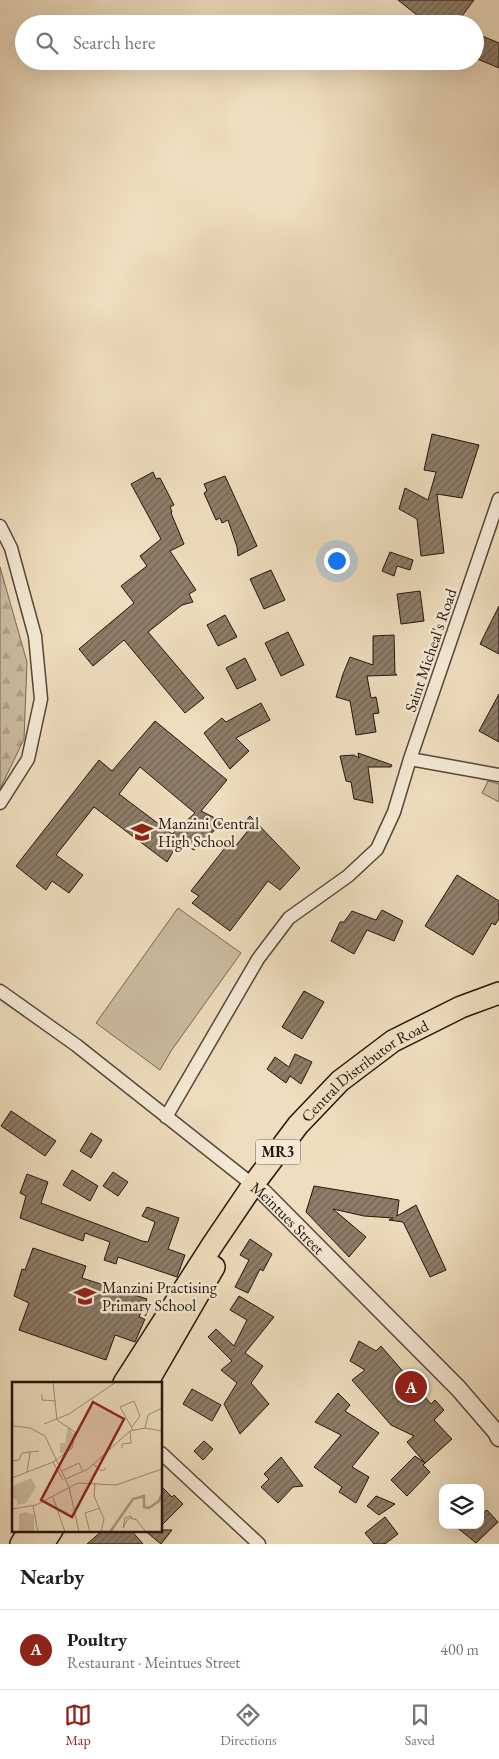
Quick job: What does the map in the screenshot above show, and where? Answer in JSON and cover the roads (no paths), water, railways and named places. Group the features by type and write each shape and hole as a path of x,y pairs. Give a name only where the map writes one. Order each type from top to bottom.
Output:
{"highway":[{"name":"Central Distributor Road","path":"148,1382 258,1188 298,1125 340,1081 393,1041 460,1007 499,992"},
{"name":"Central Distributor Road","path":"125,1382 213,1244 258,1188 307,1133 349,1090 400,1052 463,1020 499,1009"},
{"path":"21,1544 29,1532"},
{"path":"43,1544 51,1532"}],"street":[{"name":"Saint Micheal's Road","path":"166,1117 264,952 289,918 348,876 377,848 394,812 410,759 499,499"},
{"path":"0,526 11,548 34,636 41,699 28,759 0,803"},
{"path":"410,759 499,775"},
{"name":"Meintues Street","path":"0,992 76,1044 258,1188 458,1388 499,1438"},
{"path":"162,1453 259,1544"}],"place":[{"name":"Manzini Central High School","path":"142,832"},
{"name":"Manzini Practising Primary School","path":"85,1296"},
{"name":"Poultry","path":"411,1387"}]}
